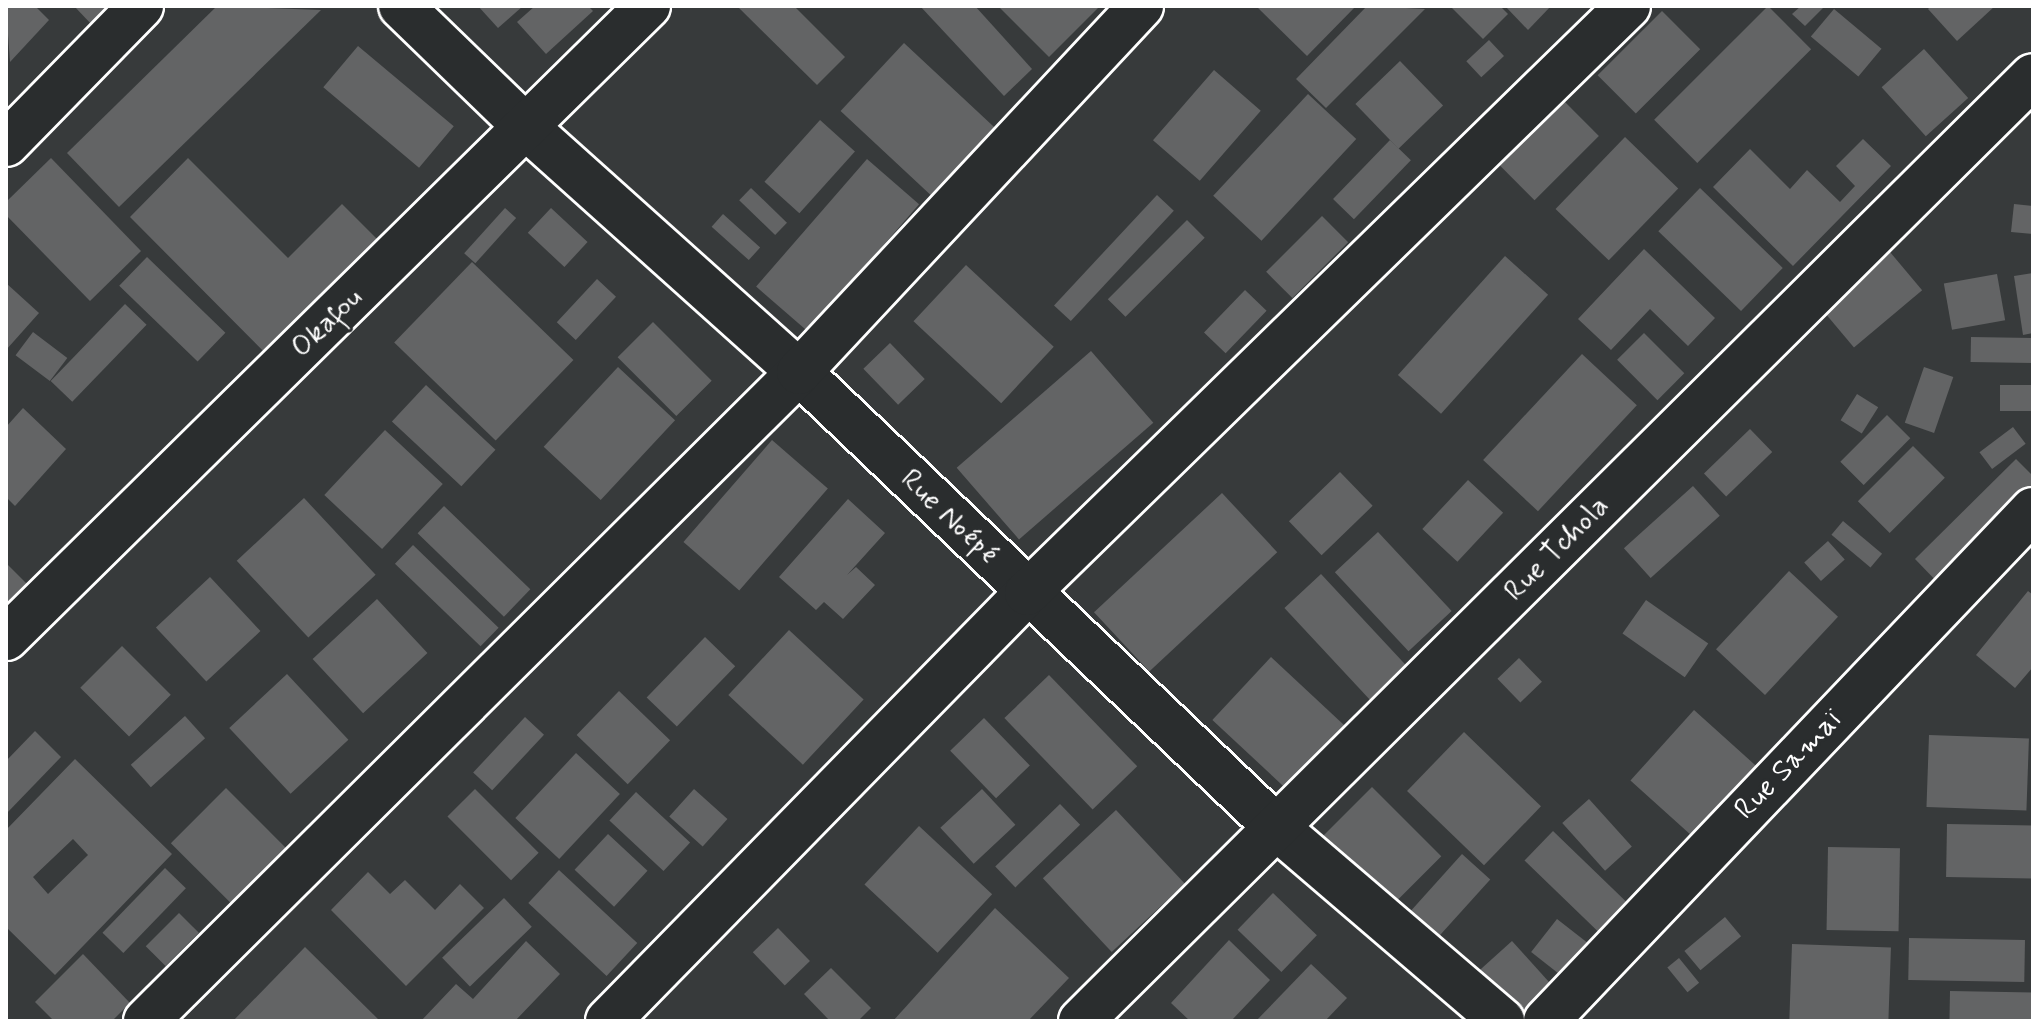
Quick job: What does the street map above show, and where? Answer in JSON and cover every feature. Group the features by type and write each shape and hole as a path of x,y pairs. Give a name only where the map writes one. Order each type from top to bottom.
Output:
{"street":[{"path":"6,144 141,6"},
{"name":"Rue Noépé","path":"401,6 526,127 799,372 1027,593 1276,827 1502,1021"},
{"name":"Okafou","path":"6,638 648,6"},
{"path":"146,1021 799,372 1141,6"},
{"path":"608,1021 1027,593 1628,6"},
{"name":"Rue Tchola","path":"1081,1021 2033,76"},
{"name":"Rue Samaï","path":"1546,1021 2033,510"}],"building":[{"path":"6,6 35,6 49,20 10,62"},
{"path":"74,6 115,6 93,26"},
{"path":"217,6 321,10 119,207 67,153"},
{"path":"478,6 523,6 498,28"},
{"path":"535,6 588,6 593,11 546,54 517,22"},
{"path":"737,6 794,6 845,57 817,85"},
{"path":"920,6 975,6 1032,69 1004,96"},
{"path":"998,6 1100,6 1049,57"},
{"path":"1256,6 1356,6 1307,56"},
{"path":"1367,6 1425,9 1326,108 1296,79"},
{"path":"1450,6 1500,6 1508,14 1483,39"},
{"path":"1505,6 1551,6 1528,30"},
{"path":"1768,6 1811,49 1697,163 1654,120"},
{"path":"1801,6 1825,6 1805,26 1792,14"},
{"path":"1931,6 1995,6 1957,41 1928,9"},
{"path":"1834,9 1881,49 1858,76 1811,37"},
{"path":"1662,11 1700,49 1636,114 1598,75"},
{"path":"1489,40 1504,56 1481,77 1466,61"},
{"path":"904,43 995,128 932,196 841,111"},
{"path":"358,46 454,126 419,168 323,87"},
{"path":"1924,49 1968,98 1926,136 1882,87"},
{"path":"1400,61 1443,106 1398,149 1355,104"},
{"path":"1214,70 1261,111 1200,181 1153,140"},
{"path":"1308,94 1356,139 1261,241 1213,196"},
{"path":"1560,97 1599,136 1535,200 1496,161"},
{"path":"820,120 855,151 799,213 764,182"},
{"path":"1625,137 1678,188 1609,260 1556,209"},
{"path":"1863,139 1891,166 1793,266 1713,187 1750,149 1790,189 1807,170 1840,202 1855,186 1836,166"},
{"path":"1390,140 1411,160 1354,219 1333,199"},
{"path":"51,158 141,251 90,301 6,215 6,202"},
{"path":"188,158 288,258 342,204 388,250 275,363 130,217"},
{"path":"867,159 919,204 808,332 756,287"},
{"path":"751,188 787,223 775,235 739,200"},
{"path":"1700,188 1783,268 1741,311 1658,231"},
{"path":"1157,195 1174,211 1071,321 1054,305"},
{"path":"2014,204 2033,206 2033,234 2011,232"},
{"path":"505,208 516,218 475,263 464,253"},
{"path":"551,208 588,242 564,267 528,233"},
{"path":"723,214 760,247 749,260 712,227"},
{"path":"1322,216 1348,242 1292,298 1266,272"},
{"path":"1187,220 1205,238 1125,317 1108,299"},
{"path":"1644,249 1715,318 1688,346 1650,309 1611,350 1578,319"},
{"path":"1890,252 1922,290 1854,348 1822,309"},
{"path":"1505,256 1548,295 1441,414 1398,375"},
{"path":"147,257 225,333 198,361 119,286"},
{"path":"472,262 573,360 496,441 394,343"},
{"path":"966,265 1054,347 1001,403 913,321"},
{"path":"2033,273 2033,333 2023,335 2014,276"},
{"path":"1997,274 2005,320 1952,330 1944,283"},
{"path":"597,279 616,297 576,340 557,322"},
{"path":"6,283 39,313 6,350"},
{"path":"1245,290 1267,311 1226,353 1204,332"},
{"path":"125,304 147,325 72,402 51,381"},
{"path":"653,322 712,381 676,416 618,357"},
{"path":"33,332 67,358 50,381 16,355"},
{"path":"1644,333 1684,373 1657,400 1617,360"},
{"path":"1971,337 2033,338 2033,363 1971,362"},
{"path":"890,343 925,379 898,405 863,369"},
{"path":"1091,351 1153,423 1019,539 957,468"},
{"path":"1582,354 1637,405 1538,511 1483,460"},
{"path":"618,367 675,420 601,500 544,447"},
{"path":"1924,367 1953,377 1934,433 1905,423"},
{"path":"426,385 495,450 461,486 392,422"},
{"path":"2000,385 2033,385 2033,411 2000,411"},
{"path":"1857,394 1878,407 1862,434 1841,420"},
{"path":"23,408 66,449 15,506 6,497 6,427"},
{"path":"1887,415 1910,438 1864,485 1840,462"},
{"path":"2013,427 2026,444 1992,469 1979,452"},
{"path":"1750,429 1772,452 1726,496 1704,473"},
{"path":"385,430 443,484 382,549 324,495"},
{"path":"772,440 828,489 739,590 683,542"},
{"path":"1913,446 1945,478 1890,533 1858,501"},
{"path":"2016,459 2033,476 2033,499 1943,588 1915,559"},
{"path":"1340,472 1373,506 1322,555 1289,521"},
{"path":"1468,480 1503,513 1457,562 1422,529"},
{"path":"1693,486 1720,516 1651,578 1624,548"},
{"path":"1222,493 1277,552 1149,672 1094,612"},
{"path":"304,498 376,575 308,638 237,561"},
{"path":"848,499 885,533 847,575 856,567 875,585 843,619 824,602 816,610 779,577"},
{"path":"444,506 530,589 504,617 418,533"},
{"path":"1843,521 1882,554 1870,568 1831,535"},
{"path":"1378,532 1452,611 1409,651 1335,572"},
{"path":"1828,541 1845,560 1821,581 1804,562"},
{"path":"413,545 499,628 481,646 395,564"},
{"path":"6,563 35,592 6,621"},
{"path":"1789,571 1838,617 1765,695 1716,649"},
{"path":"1321,574 1408,667 1371,701 1284,608"},
{"path":"210,577 260,631 206,682 156,627"},
{"path":"2028,591 2033,595 2033,667 2015,688 1976,655"},
{"path":"377,599 427,653 363,713 313,659"},
{"path":"1646,600 1708,644 1685,677 1622,634"},
{"path":"789,630 864,700 803,765 728,695"},
{"path":"705,637 735,666 677,727 647,697"},
{"path":"122,646 171,695 129,737 80,688"},
{"path":"1271,657 1357,737 1298,800 1212,720"},
{"path":"1519,658 1542,682 1520,703 1497,679"},
{"path":"287,674 348,740 291,794 229,728"},
{"path":"1049,675 1137,766 1093,809 1004,718"},
{"path":"619,691 670,740 628,784 577,735"},
{"path":"1694,710 1763,772 1700,843 1630,781"},
{"path":"185,716 205,738 151,787 131,765"},
{"path":"525,717 544,735 492,790 473,773"},
{"path":"984,718 1030,765 996,798 950,751"},
{"path":"35,731 61,757 6,814 6,761"},
{"path":"1464,732 1541,806 1484,865 1407,791"},
{"path":"1929,735 2029,738 2026,810 1926,807"},
{"path":"576,753 620,794 559,859 515,818"},
{"path":"75,759 172,854 55,975 6,927 6,830","holes":["73,839 88,855 48,894 33,877"]},
{"path":"1372,787 1441,856 1392,906 1323,836"},
{"path":"226,788 293,855 238,910 171,843"},
{"path":"475,789 539,853 511,880 447,817"},
{"path":"694,789 727,819 703,847 669,816"},
{"path":"982,789 1015,825 974,864 940,828"},
{"path":"636,792 690,842 664,871 609,821"},
{"path":"1589,799 1632,847 1605,871 1562,823"},
{"path":"1060,804 1080,825 1015,887 995,867"},
{"path":"1116,810 1185,884 1112,952 1043,878"},
{"path":"1947,824 2033,826 2032,878 1946,877"},
{"path":"919,826 992,894 938,953 864,885"},
{"path":"1553,831 1631,907 1603,936 1525,860"},
{"path":"608,834 647,871 614,907 575,870"},
{"path":"1828,847 1900,848 1899,931 1827,930"},
{"path":"1462,854 1490,879 1436,940 1408,914"},
{"path":"165,868 186,888 123,953 102,933"},
{"path":"559,870 637,943 607,976 528,903"},
{"path":"368,872 390,894 405,880 435,910 460,884 484,908 406,986 331,910"},
{"path":"1273,893 1317,935 1281,972 1238,930"},
{"path":"504,898 532,927 470,987 442,958"},
{"path":"995,908 1069,978 1028,1021 893,1021"},
{"path":"179,913 199,933 166,966 146,946"},
{"path":"1725,917 1741,936 1700,970 1684,951"},
{"path":"1557,919 1593,947 1567,980 1531,952"},
{"path":"778,928 810,961 785,985 753,952"},
{"path":"1909,938 2025,940 2024,982 1908,980"},
{"path":"1229,940 1270,980 1231,1021 1190,1021 1171,1003"},
{"path":"526,941 560,974 515,1021 421,1021 456,984 473,999"},
{"path":"1512,941 1551,985 1514,1018 1475,974"},
{"path":"1792,944 1891,947 1888,1021 1789,1021"},
{"path":"305,947 380,1021 233,1021"},
{"path":"83,954 130,1003 112,1021 54,1021 35,1002"},
{"path":"1679,958 1699,983 1687,992 1667,967"},
{"path":"1311,964 1347,998 1325,1021 1256,1021"},
{"path":"831,968 871,1008 858,1021 830,1021 804,994"},
{"path":"1950,991 2033,992 2032,1021 1949,1021"}]}
